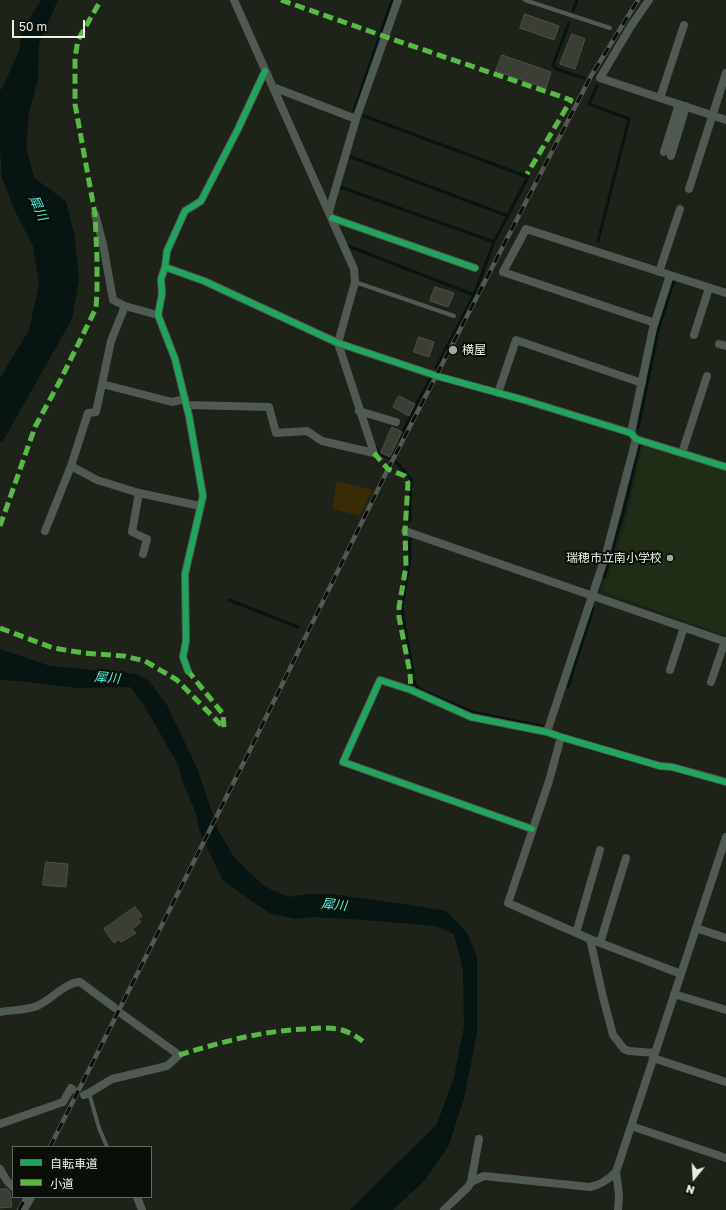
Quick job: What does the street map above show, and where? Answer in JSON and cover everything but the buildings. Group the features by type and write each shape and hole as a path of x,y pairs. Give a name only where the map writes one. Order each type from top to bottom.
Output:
{"street":[{"path":"102,384 172,402 269,407 276,433 308,431 322,441 374,453 338,343 355,282 354,269 234,0"},
{"path":"330,215 356,119 398,0"},
{"path":"649,0 631,26 600,78 726,120"},
{"path":"660,98 684,24"},
{"path":"188,671 183,657 186,641 185,574 203,496 186,402 176,358 158,315 162,294 161,279 165,267 167,251 184,211 201,201 238,129 265,71"},
{"path":"689,189 726,74"},
{"path":"273,87 356,119"},
{"path":"667,154 683,105"},
{"path":"659,272 680,209"},
{"path":"95,214 103,244 113,300 125,306 158,315"},
{"path":"330,215 475,268"},
{"path":"655,323 503,272 526,228 726,293"},
{"path":"165,267 204,282 338,343 438,376 498,393 634,436 726,467"},
{"path":"547,732 593,595 622,498 642,383 655,323 670,275"},
{"path":"694,335 709,288"},
{"path":"45,531 71,466 88,413 96,412 112,341 125,306"},
{"path":"498,393 516,340 642,383"},
{"path":"682,453 708,376"},
{"path":"359,411 396,422"},
{"path":"71,466 97,480 139,492 200,506"},
{"path":"139,492 132,532 147,538 143,554"},
{"path":"405,530 725,641 711,682"},
{"path":"670,670 684,627"},
{"path":"532,829 343,762 380,680 411,690 471,717 547,732 660,766 672,766 726,782"},
{"path":"561,737 549,780 508,904 590,939 681,974"},
{"path":"471,1182 484,1176 590,1187 598,1186 608,1181 616,1172 696,928 722,862 726,837"},
{"path":"576,933 600,850"},
{"path":"600,942 626,858"},
{"path":"696,928 726,938"},
{"path":"590,939 613,1035 624,1049 654,1055 726,1082"},
{"path":"0,1012 36,1007 74,982 80,982 114,1008"},
{"path":"674,994 726,1010"},
{"path":"86,1094 112,1080 167,1066 179,1055 122,1014"},
{"path":"0,1124 63,1102 72,1088"},
{"path":"631,1126 726,1158"},
{"path":"444,1210 468,1187 471,1182 479,1139"},
{"path":"0,1169 7,1181 12,1186"},
{"path":"616,1172 619,1194 618,1210"},
{"path":"24,1210 30,1198"},
{"path":"137,1198 142,1210"}],"lane":[{"path":"525,0 610,28"},
{"path":"355,282 454,316"},
{"path":"86,1094 107,1146"}],"shaded area":[{"name":"瑞穂市立南小学校","path":"643,444 726,470 726,636 603,591 625,526"},
{"path":"336,481 373,490 360,516 333,509"}],"water":[{"name":"犀川","path":"41,0 58,0 39,43 38,79 29,113 26,147 34,178 66,201 74,233 79,280 72,319 3,441 0,442 0,378 29,330 39,284 33,246 16,213 2,178 0,148 0,91 20,48 21,36 26,24"},
{"name":"犀川","path":"0,649 50,666 137,674 149,681 167,705 197,768 218,830 234,857 264,886 288,897 309,894 330,894 446,911 467,933 477,956 477,1034 464,1098 449,1145 425,1180 393,1210 350,1210 437,1124 454,1077 464,1026 463,970 454,934 436,926 313,917 296,919 271,914 222,879 200,832 195,811 182,780 179,766 142,702 130,687 78,688 0,680"}],"waterway":[{"path":"354,111 392,0"},
{"path":"573,11 577,0"},
{"path":"569,23 553,65 556,69 584,78"},
{"path":"597,86 589,104 629,119 598,241"},
{"path":"364,116 528,177 494,242 474,295 436,368"},
{"path":"351,157 508,216"},
{"path":"340,187 494,242"},
{"path":"348,246 474,295"},
{"path":"638,428 659,327 674,280"},
{"path":"390,458 432,376"},
{"path":"604,577 623,515 639,446"},
{"path":"376,448 380,453 397,463 411,479 410,521"},
{"path":"410,539 410,557 402,609 415,685 421,690 472,712 542,726"},
{"path":"229,600 298,627"},
{"path":"568,687 593,609"}],"tunnel":[{"path":"72,1089 84,1095"}],"railway":[{"path":"51,1146 245,760 388,469 591,76 638,0"},
{"path":"19,1210 25,1198"}],"marked path":[{"path":"0,526 35,427 61,379 96,308 97,258 95,214 75,104 75,58 78,40 101,0"},
{"path":"281,0 571,100 527,174"},
{"path":"374,453 388,469 405,476 408,483 405,531 406,566 399,607 399,617 410,673 411,690"},
{"path":"0,628 53,648 84,653 124,656 145,661 177,680 224,728 223,714 188,671"},
{"path":"179,1055 227,1041 259,1034 317,1028 342,1030 355,1036 366,1044"}],"cycle path":[{"path":"188,671 183,657 186,641 185,574 203,496 189,416 175,359 158,315 162,294 161,279 165,267 167,251 185,211 201,201 238,129 265,71"},
{"path":"332,218 475,268"},
{"path":"165,267 204,281 338,343 437,376 524,400 631,433 636,439 726,467"},
{"path":"532,829 343,762 380,680 411,690 471,717 547,732 660,766 672,767 726,782"}],"place":[{"name":"横屋","path":"453,350"},
{"name":"瑞穂市立南小学校","path":"670,558"}]}
